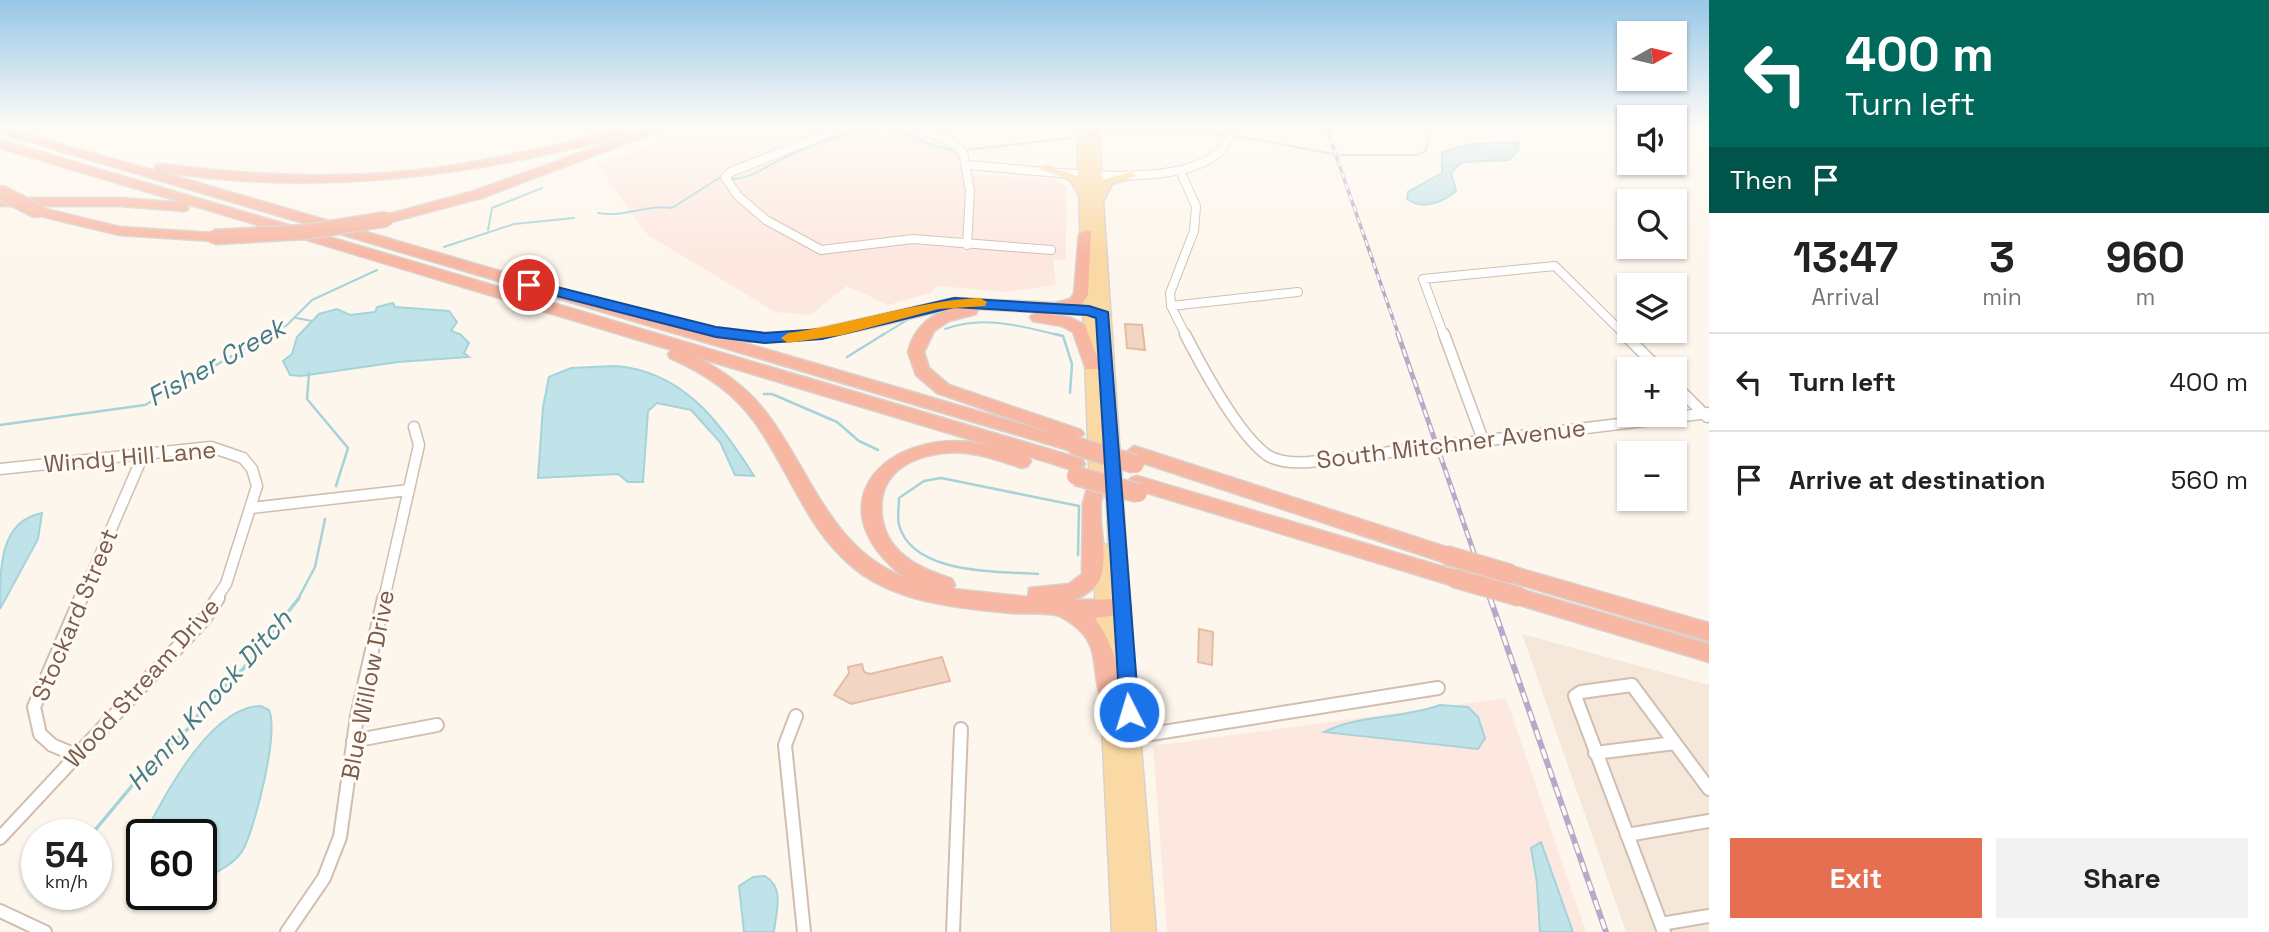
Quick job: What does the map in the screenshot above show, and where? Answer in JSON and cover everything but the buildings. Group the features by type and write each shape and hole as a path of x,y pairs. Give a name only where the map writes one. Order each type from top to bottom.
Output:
{"highway":[{"path":"88,170 608,327 1136,473 1310,543 1375,556 1709,653"},
{"path":"143,170 586,301 1136,473 1372,531 1709,632"},
{"path":"177,170 263,178 325,179 429,170"},
{"path":"0,192 46,214 120,231 214,237 306,232 387,219 477,195 544,170"},
{"path":"0,202 161,204 265,224"},
{"path":"1050,307 1069,304 1081,295 1086,234"},
{"path":"586,301 716,332 765,338 822,334 947,303 1050,307 1094,314"},
{"path":"1075,455 954,395 926,377 916,352 925,330 945,316 983,310 1094,314"},
{"path":"983,310 1071,323 1084,334 1092,365"},
{"path":"608,327 685,357 741,396 773,436 829,533 864,565 900,584 934,594 1110,606"},
{"path":"1075,455 947,446 929,449 900,460 887,471 874,490 870,516 874,532 890,556 925,579 949,586 1031,599 1070,612 1093,627 1100,641 1109,693"},
{"path":"1031,599 1073,592 1083,587 1091,578 1094,562 1092,503 1097,479"}],"main road":[{"path":"1050,170 1074,178 1084,197"},
{"path":"1118,170 1132,176"},
{"path":"1089,172 1084,197 1094,314 1110,606 1109,693 1123,932"},
{"path":"1089,172 1097,206 1092,365 1097,479 1110,606 1132,737 1145,932"},
{"path":"1097,206 1107,181 1132,176"}],"street":[{"path":"735,170 725,177 726,183 736,195 809,247 825,250 893,240 1051,250"},
{"path":"967,245 969,170"},
{"path":"1067,170 1132,176 1180,171 1194,198 1197,214 1170,285 1171,306 1298,292"},
{"path":"1483,440 1423,279 1555,266 1647,357"},
{"name":"South Mitchner Avenue","path":"1171,306 1245,430 1258,448 1277,460 1309,462 1707,415"},
{"path":"1687,396 1707,415"},
{"name":"Blue Willow Drive","path":"286,932 314,895 338,846 345,814 353,741 419,444 414,427"},
{"name":"Windy Hill Lane","path":"0,469 207,447 239,454 250,462 256,473 257,486 251,508"},
{"name":"Stockard Street","path":"78,756 43,740 34,724 34,707 144,453"},
{"path":"251,508 409,490"},
{"name":"Wood Stream Drive","path":"0,838 215,604 229,576 251,508"},
{"path":"1709,789 1632,685 1581,692 1575,696 1575,702 1663,928 1709,916"},
{"path":"1132,737 1437,688"},
{"path":"796,716 785,746 804,932"},
{"path":"353,741 437,725"},
{"path":"953,932 961,729"},
{"path":"1595,753 1675,743"},
{"path":"1627,835 1709,821"},
{"path":"0,911 45,932"}],"shaded area":[{"path":"601,170 965,170 966,174 1055,180 1066,186 1066,260 1053,259 1056,285 1006,292 938,286 930,293 888,305 847,286 810,315 775,312 648,235"},
{"path":"1522,634 1709,685 1709,932 1626,932"},
{"path":"1506,698 1586,932 1167,932 1153,746"}],"water":[{"path":"1442,170 1453,170 1456,191 1433,204 1413,203 1407,199 1408,192 1442,173"},
{"path":"393,303 395,307 449,311 457,322 451,331 460,334 469,343 464,353 469,357 398,362 301,376 290,375 283,361 292,354 297,337 319,314 337,309 350,315 375,312 377,307"},
{"path":"615,366 639,370 661,378 698,403 728,437 754,476 735,475 720,442 691,410 657,403 648,411 643,482 628,482 618,474 538,478 543,407 549,377 571,368"},
{"path":"42,513 38,539 0,609 2,562 10,536 18,525"},
{"path":"1440,705 1468,707 1478,717 1485,738 1478,749 1324,732 1353,722 1411,713"},
{"path":"261,706 269,710 269,757 260,799 244,848 232,862 217,871 217,819 153,818 171,785 197,748 227,718 244,709"},
{"path":"1541,842 1573,932 1540,932 1537,883 1531,848"},
{"path":"765,876 777,893 774,932 744,932 739,886 753,877"}],"waterway":[{"name":"Fisher Creek","path":"731,179 760,170"},
{"name":"Fisher Creek","path":"598,213 617,214 672,208 719,178"},
{"path":"488,230 492,208 542,188"},
{"name":"Fisher Creek","path":"444,247 514,224 574,218"},
{"name":"Fisher Creek","path":"268,336 287,325 312,300 377,270"},
{"path":"881,336 912,317"},
{"name":"Henry Knock Ditch","path":"296,318 312,321"},
{"path":"945,329 975,322 989,322 1063,336"},
{"name":"Fisher Creek","path":"0,425 145,405 271,334"},
{"path":"847,357 884,334"},
{"path":"1055,334 1063,336"},
{"path":"1063,336 1072,364 1070,393"},
{"name":"Henry Knock Ditch","path":"309,373 307,399 348,448 336,486"},
{"path":"764,394 772,394 837,422 859,441 878,450"},
{"path":"1038,574 958,567 938,562 921,553 907,541 899,525 899,498 924,481 941,478 1079,506 1078,555"},
{"name":"Henry Knock Ditch","path":"298,599 315,567 325,519"},
{"name":"Henry Knock Ditch","path":"104,819 151,763 193,724 203,707 244,668 299,598"}],"railway":[{"path":"1341,170 1399,336"},
{"path":"1398,334 1490,599"},
{"path":"1490,598 1606,932"}],"slow traffic":[{"path":"788,338 842,330 938,304 980,302"}],"route":[{"path":"529,285 716,332 765,338 822,334 931,306 954,303 978,302 1089,310 1103,315 1129,712"}]}
